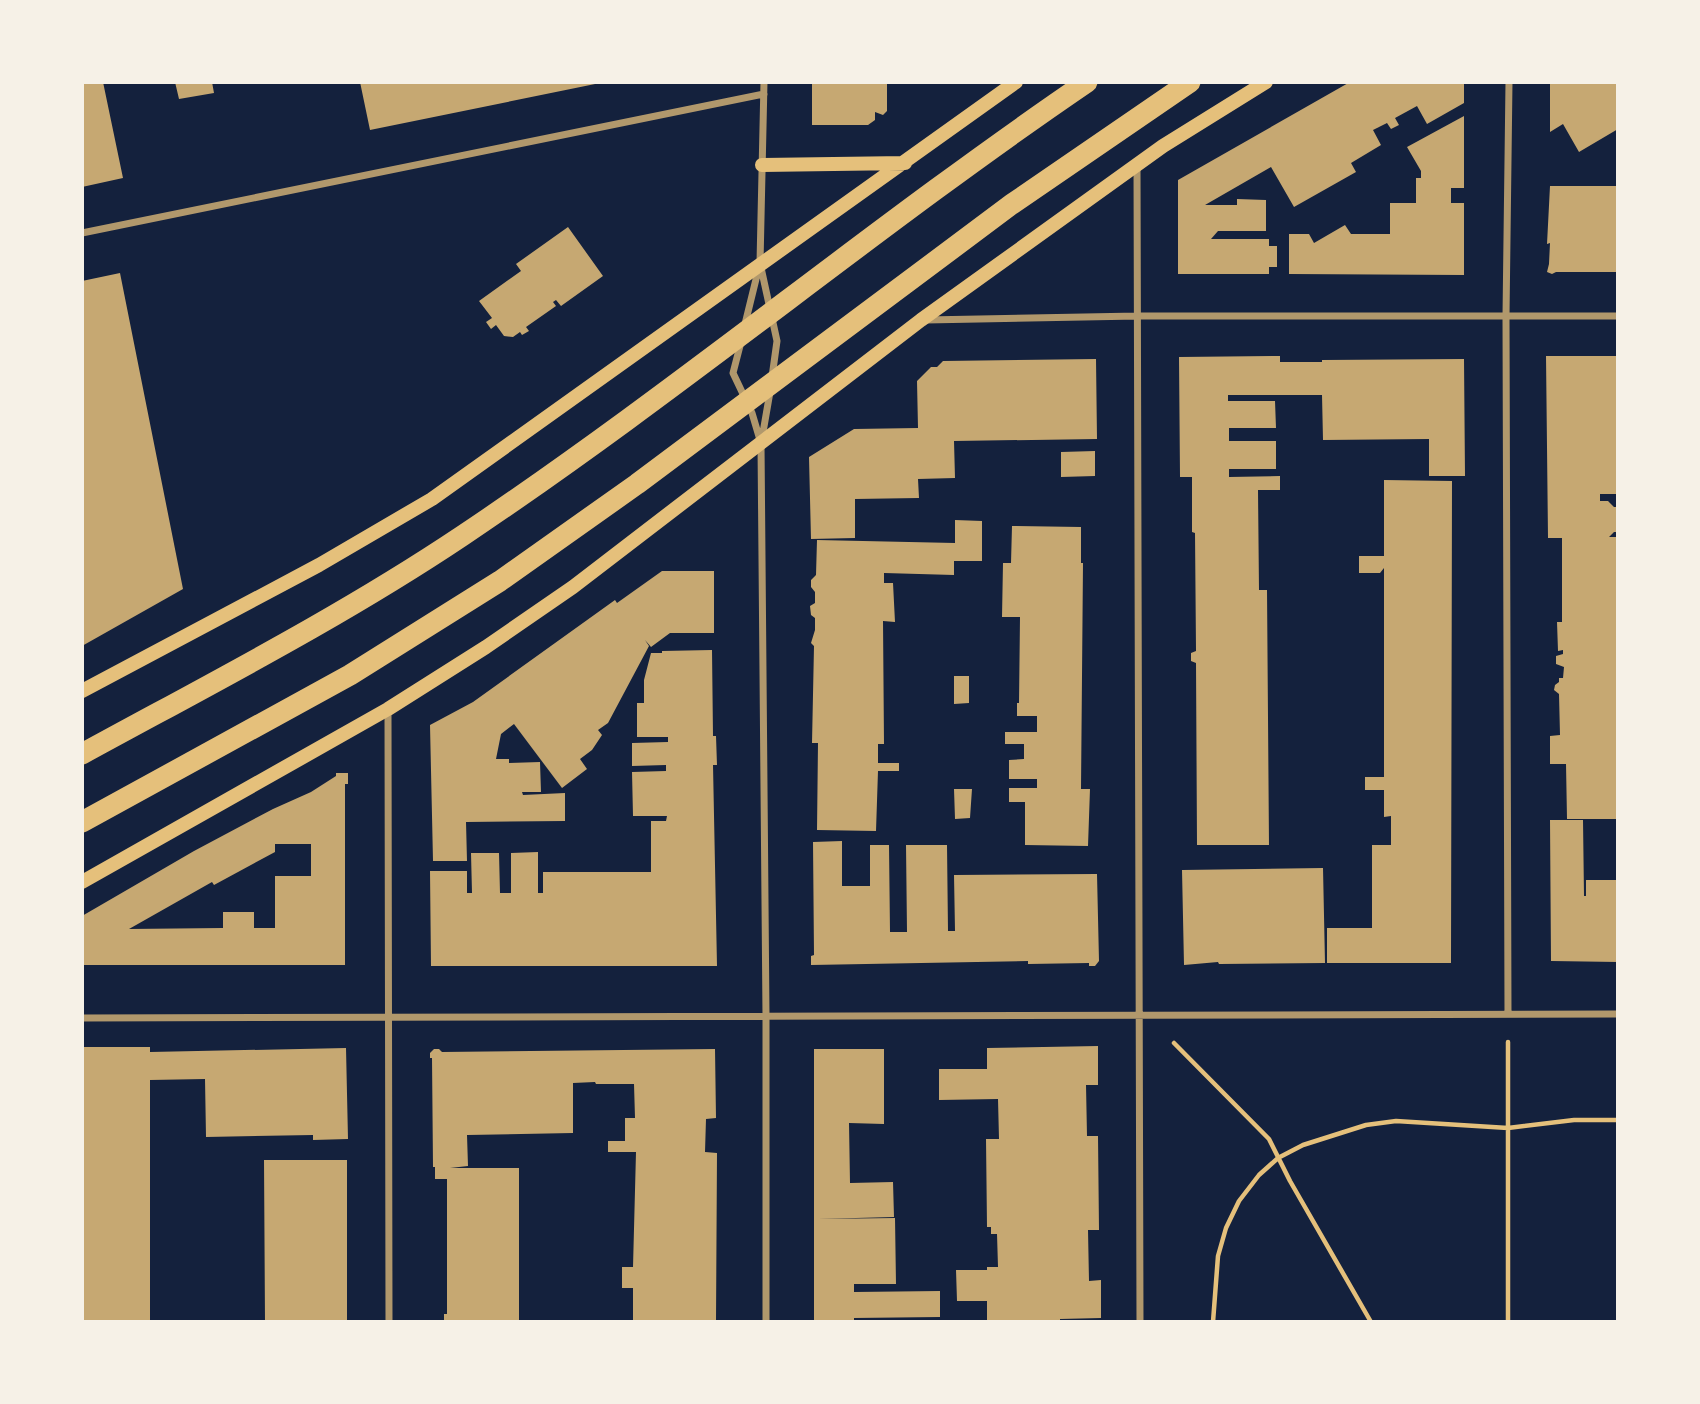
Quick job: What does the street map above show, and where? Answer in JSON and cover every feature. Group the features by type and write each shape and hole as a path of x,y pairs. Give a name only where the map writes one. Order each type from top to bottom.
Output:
{"highway":[{"path":"82,754 317,625 460,538 602,437 1004,139 1087,82"},
{"path":"82,822 350,675 500,581 636,484 1040,184 1190,82"}],"main road":[{"path":"82,691 319,565 432,499 1016,82"},
{"path":"82,882 388,709 486,647 573,587 921,320 1200,121 1266,82"},
{"path":"762,165 906,163"}],"street":[{"path":"761,444 752,414 733,373 760,263 764,82"},
{"path":"1508,82 1508,1014"},
{"path":"82,233 764,94"},
{"path":"1137,165 1140,1322"},
{"path":"760,263 777,341 761,444 766,1322"},
{"path":"921,320 1138,316 1618,316"},
{"path":"388,709 389,1322"},
{"path":"82,1018 1618,1014"}],"path":[{"path":"1508,1042 1508,1322"},
{"path":"1174,1043 1269,1139 1371,1322"},
{"path":"1213,1322 1218,1256 1226,1228 1239,1201 1259,1175 1279,1158 1303,1145 1366,1125 1396,1121 1508,1128 1574,1120 1618,1120"}],"building":[{"path":"82,82 103,82 123,178 82,187"},
{"path":"175,82 212,82 214,93 179,99"},
{"path":"360,82 600,82 600,83 370,130"},
{"path":"812,82 887,82 887,111 883,115 875,112 875,120 868,125 812,125"},
{"path":"1350,82 1464,82 1464,103 1427,124 1417,106 1395,118 1399,125 1391,129 1387,123 1373,130 1381,145 1351,163 1356,172 1294,207 1271,167 1205,205 1237,205 1237,199 1266,200 1266,231 1218,231 1211,239 1269,239 1269,246 1277,246 1277,267 1269,267 1269,274 1178,274 1178,180"},
{"path":"1550,82 1618,82 1618,129 1579,152 1563,124 1550,132"},
{"path":"1464,116 1464,188 1451,188 1451,203 1464,203 1464,275 1289,274 1289,234 1309,234 1314,243 1345,225 1351,234 1390,234 1390,203 1416,203 1416,178 1421,178 1421,171 1407,147"},
{"path":"1550,186 1618,186 1618,272 1547,272"},
{"path":"568,227 603,276 561,306 556,300 553,302 556,306 526,327 529,331 522,335 520,332 513,337 504,336 496,325 491,329 486,322 492,318 479,301 521,271 516,264"},
{"path":"120,273 183,589 82,646 82,281"},
{"path":"1280,356 1280,362 1464,359 1465,476 1429,476 1429,439 1323,440 1322,395 1228,395 1228,401 1275,401 1276,428 1229,428 1229,441 1276,441 1276,469 1229,469 1229,477 1280,476 1280,490 1258,490 1259,590 1267,590 1269,845 1197,845 1196,663 1191,661 1191,653 1196,651 1195,533 1192,532 1192,477 1180,477 1179,357"},
{"path":"1546,356 1618,356 1618,494 1600,494 1600,501 1608,501 1618,507 1618,532 1609,537 1618,537 1618,819 1567,819 1566,764 1550,764 1550,736 1560,735 1559,694 1554,690 1559,678 1563,678 1564,667 1556,664 1556,656 1563,654 1563,650 1558,651 1557,622 1562,622 1562,538 1548,538"},
{"path":"1096,359 1097,439 954,441 955,478 918,479 919,498 855,499 855,538 811,539 809,457 854,429 918,428 917,381 931,367 937,367 943,361"},
{"path":"1095,451 1095,476 1061,477 1061,452"},
{"path":"1384,480 1452,481 1451,963 1327,963 1327,928 1372,928 1372,845 1391,845 1391,816 1384,817 1384,790 1365,790 1365,777 1384,777 1384,568 1380,573 1359,573 1359,556 1384,556"},
{"path":"955,520 982,521 982,561 954,561 954,575 884,573 884,583 893,583 895,622 883,621 884,744 878,744 878,763 899,763 899,771 878,771 876,831 817,830 818,743 812,743 814,646 811,643 815,618 811,615 810,606 815,603 811,580 816,575 817,540 955,543"},
{"path":"1012,526 1081,527 1081,789 1090,789 1088,846 1025,845 1025,802 1009,802 1009,788 1037,788 1037,779 1009,779 1009,760 1024,759 1024,744 1005,744 1005,732 1037,732 1037,716 1017,716 1020,617 1002,617 1003,563 1011,563"},
{"path":"662,571 714,571 714,633 670,633 651,647 645,640 649,646 608,723 598,730 602,735 592,750 580,759 587,769 562,788 514,724 501,734 496,759 509,759 509,763 540,762 541,792 522,792 523,795 565,793 565,821 466,822 467,861 433,861 430,725 473,702 615,600 617,603"},
{"path":"712,650 713,736 716,736 717,765 713,765 717,966 431,966 430,871 467,871 467,893 472,893 471,853 499,853 500,893 511,893 511,853 538,852 538,893 543,893 543,872 651,872 651,821 666,821 667,816 633,816 632,772 666,771 666,765 632,766 632,743 668,742 668,737 637,737 637,703 644,703 644,680 651,653"},
{"path":"954,676 969,676 969,703 954,704"},
{"path":"336,773 348,773 348,784 345,784 345,965 82,965 82,916 194,851 311,792 336,776","holes":["275,844 311,844 311,876 275,876 275,928 254,928 254,912 223,912 223,928 129,929 212,882 214,885 275,852"]},
{"path":"954,789 972,789 970,818 955,819"},
{"path":"1550,820 1583,820 1584,896 1586,880 1618,880 1618,962 1551,961"},
{"path":"842,841 842,886 870,886 870,845 889,845 890,932 907,932 906,845 947,845 948,931 955,931 954,875 1097,874 1099,961 1095,966 1089,966 1089,963 1028,964 1028,961 811,965 811,956 814,955 813,842"},
{"path":"1323,868 1325,963 1218,962 1184,965 1182,870"},
{"path":"1098,1046 1098,1085 1086,1085 1087,1136 1098,1136 1099,1230 1088,1230 1089,1281 1101,1280 1101,1318 1060,1319 1060,1322 987,1320 987,1301 957,1301 956,1270 987,1270 987,1267 998,1267 997,1234 991,1234 991,1227 987,1227 986,1139 999,1139 998,1099 939,1100 939,1069 987,1069 987,1048"},
{"path":"82,1047 150,1047 150,1052 346,1048 348,1139 313,1140 313,1135 206,1137 205,1079 150,1080 150,1322 82,1322"},
{"path":"434,1049 442,1052 715,1049 716,1118 706,1119 705,1152 717,1153 716,1322 633,1322 633,1288 622,1288 622,1267 633,1267 636,1152 608,1152 608,1141 625,1141 625,1118 635,1118 634,1084 595,1082 573,1083 573,1133 467,1135 468,1166 450,1168 519,1168 519,1322 444,1322 444,1314 447,1314 447,1179 435,1179 433,1167 430,1053"},
{"path":"814,1049 884,1049 884,1124 849,1123 850,1183 893,1182 894,1217 818,1219 895,1218 896,1284 854,1284 854,1292 940,1291 940,1317 854,1318 854,1322 814,1322"},
{"path":"264,1160 347,1160 347,1322 265,1322"}]}
